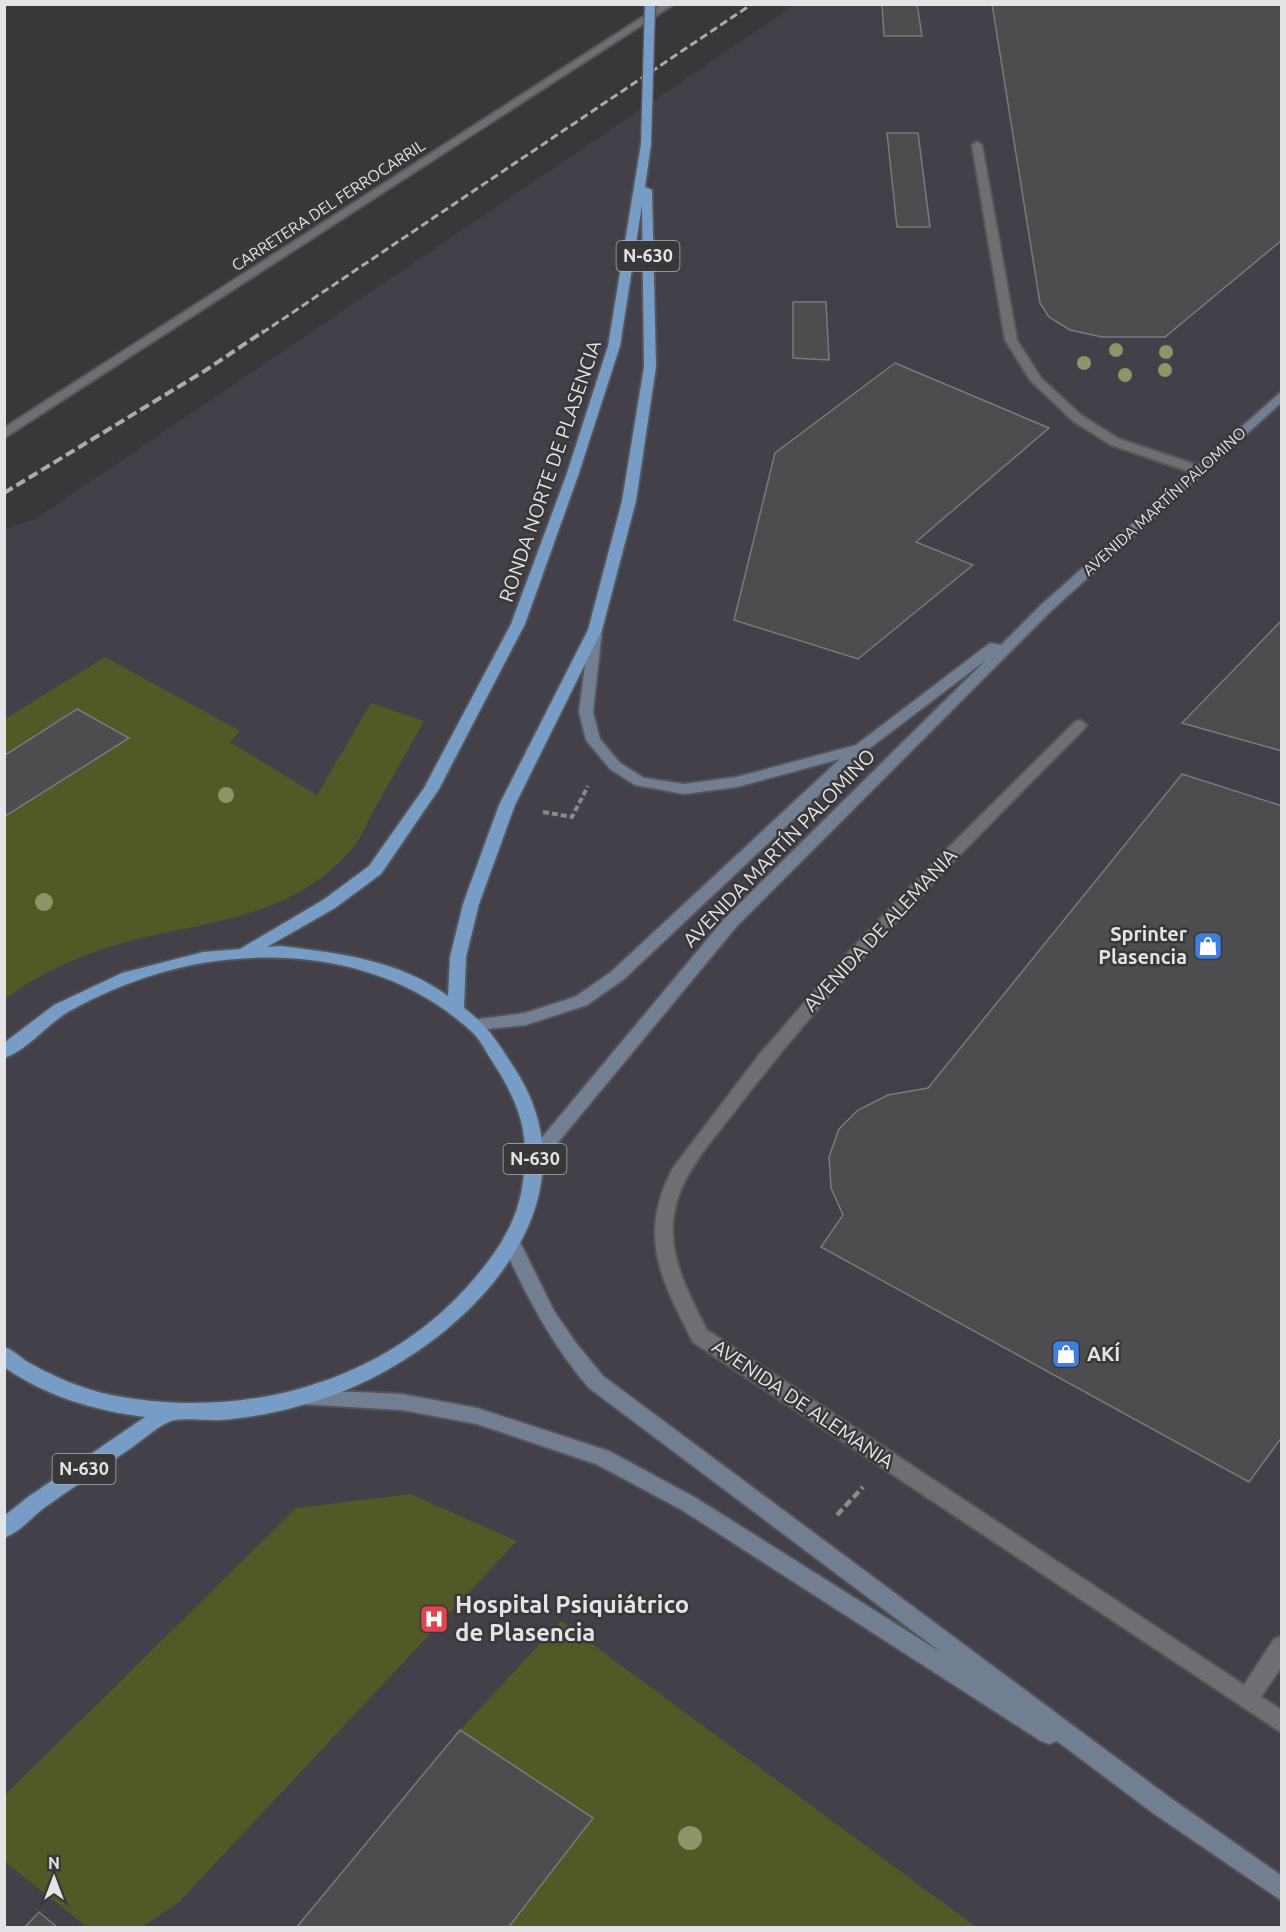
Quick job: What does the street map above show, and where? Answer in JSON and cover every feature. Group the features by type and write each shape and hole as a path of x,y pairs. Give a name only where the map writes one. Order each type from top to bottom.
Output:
{"highway":[{"name":"N-630","path":"456,1006 458,957 471,904 507,805 596,630 629,501 650,367 646,144 650,4"},
{"name":"RONDA NORTE DE PLASENCIA","path":"246,951 329,904 375,870 431,789 518,624 573,476 614,346 646,144"},
{"name":"N-630","path":"4,1052 55,1012 99,988 196,957 246,951 304,952 360,962 411,980 456,1006 477,1024 509,1063 529,1109 535,1158 528,1200 511,1243 464,1307 394,1360 307,1398 237,1411 167,1413 84,1398 15,1365 4,1355"},
{"name":"N-630","path":"4,1529 35,1503 167,1413"}],"main road":[{"name":"AVENIDA MARTÍN PALOMINO","path":"535,1158 569,1114 731,922 1046,608 1281,394"},
{"name":"AVENIDA MARTÍN PALOMINO","path":"477,1024 526,1019 581,1001 617,976 861,748 1046,608"},
{"path":"596,630 586,712 593,740 615,766 640,782 684,789 737,782 792,770 861,748"},
{"path":"511,1243 534,1295 566,1348 596,1382 1161,1805 1281,1890"},
{"path":"307,1398 402,1402 477,1416 602,1457 689,1504 1161,1805"}],"street":[{"name":"CARRETERA DEL FERROCARRIL","path":"4,435 670,4"},
{"path":"977,145 1011,340 1036,380 1077,418 1115,442 1198,470"},
{"name":"AVENIDA DE ALEMANIA","path":"1080,725 881,923 771,1050 676,1178 664,1216 664,1246 675,1287 700,1336 1281,1723"},
{"path":"1247,1700 1281,1646"}],"shaded area":[{"path":"795,5 1281,5 1281,1927 5,1927 4,530 35,519"}],"green space":[{"path":"105,657 240,731 230,742 317,795 371,703 424,721 354,847 325,874 299,892 242,915 150,936 89,954 45,974 5,999 5,719"},
{"path":"410,1494 517,1541 179,1902 142,1927 87,1927 5,1862 5,1795 296,1508"},
{"path":"561,1621 976,1927 508,1927 593,1818 460,1730"}],"building":[{"path":"882,4 917,4 922,36 884,36"},
{"path":"992,4 1282,4 1282,240 1165,337 1102,337 1070,330 1049,317 1040,303"},
{"path":"887,133 918,133 930,227 897,227"},
{"path":"793,302 826,302 829,360 793,358"},
{"path":"895,363 1049,428 916,542 973,565 858,659 734,620 775,453"},
{"path":"1282,620 1282,751 1182,723"},
{"path":"77,709 129,738 4,817 4,753 7,754"},
{"path":"1182,774 1282,806 1282,1437 1249,1482 821,1247 843,1215 831,1188 829,1157 839,1129 858,1110 888,1095 928,1088"},
{"path":"460,1730 593,1818 508,1928 296,1928"},
{"path":"39,1912 58,1928 24,1928"}],"railway":[{"path":"262,333 752,4"},
{"path":"4,493 206,370 264,331"}],"place":[{"name":"Sprinter Plasencia","path":"1208,946"},
{"name":"AKÍ","path":"1066,1354"},
{"name":"Hospital Psiquiátrico de Plasencia","path":"434,1619"}]}
